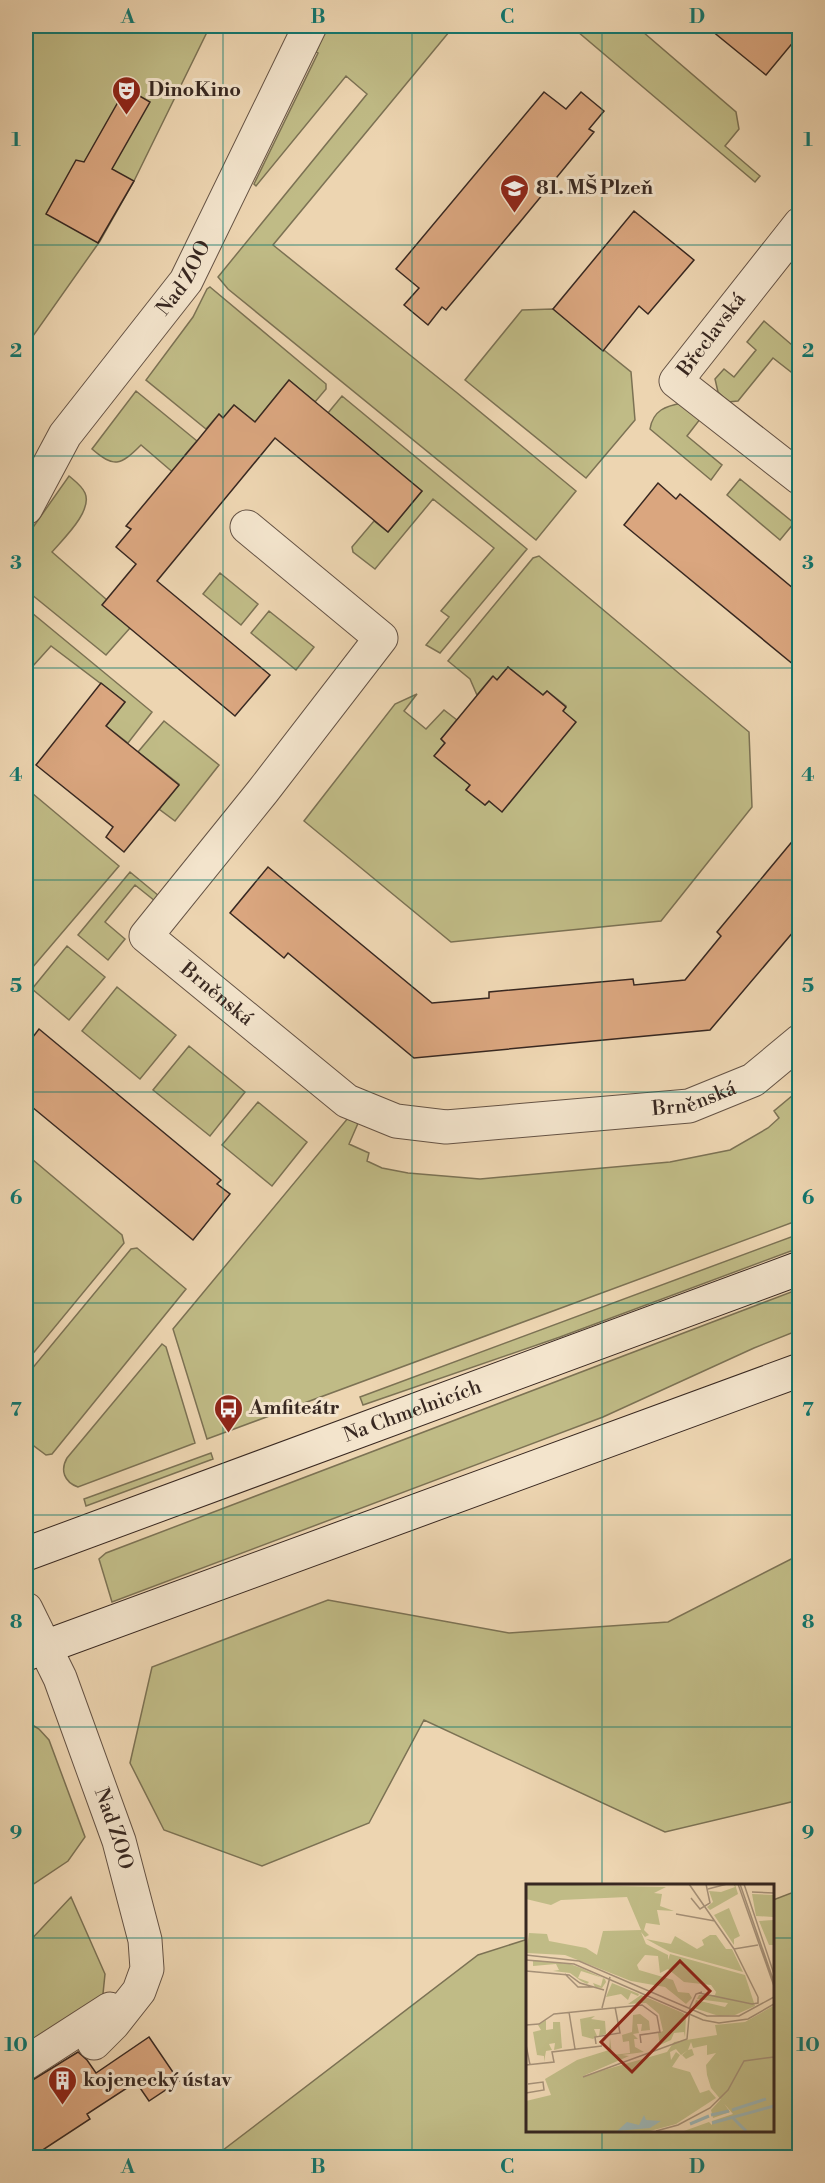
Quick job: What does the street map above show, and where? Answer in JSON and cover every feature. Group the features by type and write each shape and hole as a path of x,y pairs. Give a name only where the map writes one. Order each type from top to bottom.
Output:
{"street":[{"name":"Nad ZOO","path":"26,508 65,435 186,281 310,26"},
{"name":"Břeclavská","path":"800,224 676,381 800,478"},
{"name":"Brněnská","path":"247,527 381,638 263,791 146,936 347,1101 396,1121 446,1127 689,1106 753,1080 800,1041"},
{"name":"Na Chmelnicích","path":"26,1554 800,1268"},
{"path":"35,1651 800,1370"},
{"name":"Nad ZOO","path":"26,1609 35,1651 60,1678 119,1841 145,1940 147,1969 139,1992 94,2043"},
{"path":"26,2063 139,1992"}],"shaded area":[{"path":"26,26 210,26 134,181 100,241 26,346"},
{"path":"327,26 454,26 273,245 576,491 536,540 228,289 218,277 367,94 346,76 256,186 254,184 318,53 316,52"},
{"path":"571,26 636,26 736,112 739,129 725,146 760,176 755,182"},
{"path":"210,287 326,384 326,389 315,402 289,380 255,422 234,405 223,418 219,414 206,429 146,380 193,317"},
{"path":"553,309 631,372 635,420 586,478 465,380 522,310"},
{"path":"764,321 799,351 799,362 791,372 773,358 738,401 728,402 718,392 715,379 724,369 734,377 756,350 747,342"},
{"path":"136,391 197,441 185,455 189,459 176,475 141,445 128,457 117,462 106,459 92,449"},
{"path":"342,396 527,549 440,653 426,645 449,617 441,611 494,548 433,499 375,569 353,552 352,547 374,521 388,532 422,491 328,413"},
{"path":"682,403 701,418 687,436 722,465 711,480 650,429 657,413"},
{"path":"69,476 85,493 85,508 76,524 52,552 107,600 130,628 106,655 26,590 26,541 29,533"},
{"path":"740,479 794,523 780,540 727,495"},
{"path":"539,556 749,732 752,807 661,921 451,942 304,821 395,704 417,694 404,711 426,729 444,710 457,720 441,739 445,743 435,756 470,785 466,790 485,805 489,801 502,811 566,706 547,691 543,695 508,667 497,680 492,677 477,695 470,679 448,661 533,558"},
{"path":"220,573 258,604 241,625 203,594"},
{"path":"26,608 152,712 128,743 106,726 125,702 51,646 32,667 26,663"},
{"path":"269,611 314,647 296,670 251,633"},
{"path":"164,721 219,765 175,821 159,809 179,784 138,752"},
{"path":"26,788 119,866 26,975"},
{"path":"130,872 159,896 155,901 135,885 105,922 125,939 108,960 78,935"},
{"path":"67,946 105,977 69,1020 32,989"},
{"path":"117,987 176,1035 140,1079 82,1031"},
{"path":"189,1046 245,1092 210,1136 153,1090"},
{"path":"799,1090 799,1220 207,1439 173,1329 348,1118 359,1121 349,1144 369,1153 367,1161 382,1168 408,1173 480,1179 670,1162 730,1150 768,1128 779,1118 774,1111"},
{"path":"258,1102 307,1142 272,1186 222,1145"},
{"path":"26,1154 122,1235 124,1243 26,1362"},
{"path":"799,1234 799,1248 560,1337 363,1405 360,1397"},
{"path":"137,1248 186,1289 52,1454 46,1455 26,1440 26,1376 131,1249"},
{"path":"799,1289 799,1330 754,1348 603,1417 112,1602 99,1559 106,1553"},
{"path":"162,1344 166,1347 195,1443 78,1487 73,1485 67,1479 64,1471 67,1458"},
{"path":"211,1453 213,1459 86,1506 84,1499"},
{"path":"799,1555 800,1795 791,1802 665,1832 424,1720 369,1823 262,1866 164,1830 130,1763 152,1667 328,1600 509,1633 668,1622"},
{"path":"26,1721 39,1729 49,1740 85,1837 68,1861 26,1889"},
{"path":"799,1890 799,2157 214,2157 478,1955 526,1940 526,2132 774,2132 774,1900"},
{"path":"71,1897 105,1974 100,2023 26,2066 26,1945"}],"building":[{"path":"706,26 800,26 800,34 766,75"},
{"path":"126,88 150,102 112,169 134,181 98,243 46,214 76,160 84,162"},
{"path":"544,92 566,109 581,92 604,111 589,129 594,132 520,222 446,310 442,307 428,325 404,305 419,288 396,269"},
{"path":"634,211 694,260 648,314 639,306 603,351 553,309"},
{"path":"289,380 422,491 388,532 275,438 157,581 270,675 235,716 102,605 136,564 116,547 131,529 126,526 219,414 223,418 234,405 255,422"},
{"path":"658,483 676,499 680,494 800,594 800,670 624,525"},
{"path":"508,667 543,695 547,691 566,707 563,711 576,722 502,812 489,801 485,805 466,790 470,785 434,756 445,743 441,739 493,676 497,680"},
{"path":"101,683 125,702 106,726 179,785 124,852 106,837 113,827 36,765"},
{"path":"800,832 800,924 710,1030 414,1058 288,953 284,958 230,913 268,867 432,1003 489,998 489,992 633,979 634,985 685,980 721,936 717,932"},
{"path":"39,1029 221,1180 217,1184 230,1194 193,1240 26,1102 26,1046"},
{"path":"149,2037 179,2081 149,2101 136,2082 87,2114 90,2119 32,2157 26,2157 26,2084 78,2052 96,2073"}],"place":[{"name":"DinoKino","path":"127,116"},
{"name":"81. MŠ Plzeň","path":"515,214"},
{"name":"Amfiteátr","path":"228,1434"},
{"name":"kojenecký ústav","path":"62,2106"}]}
